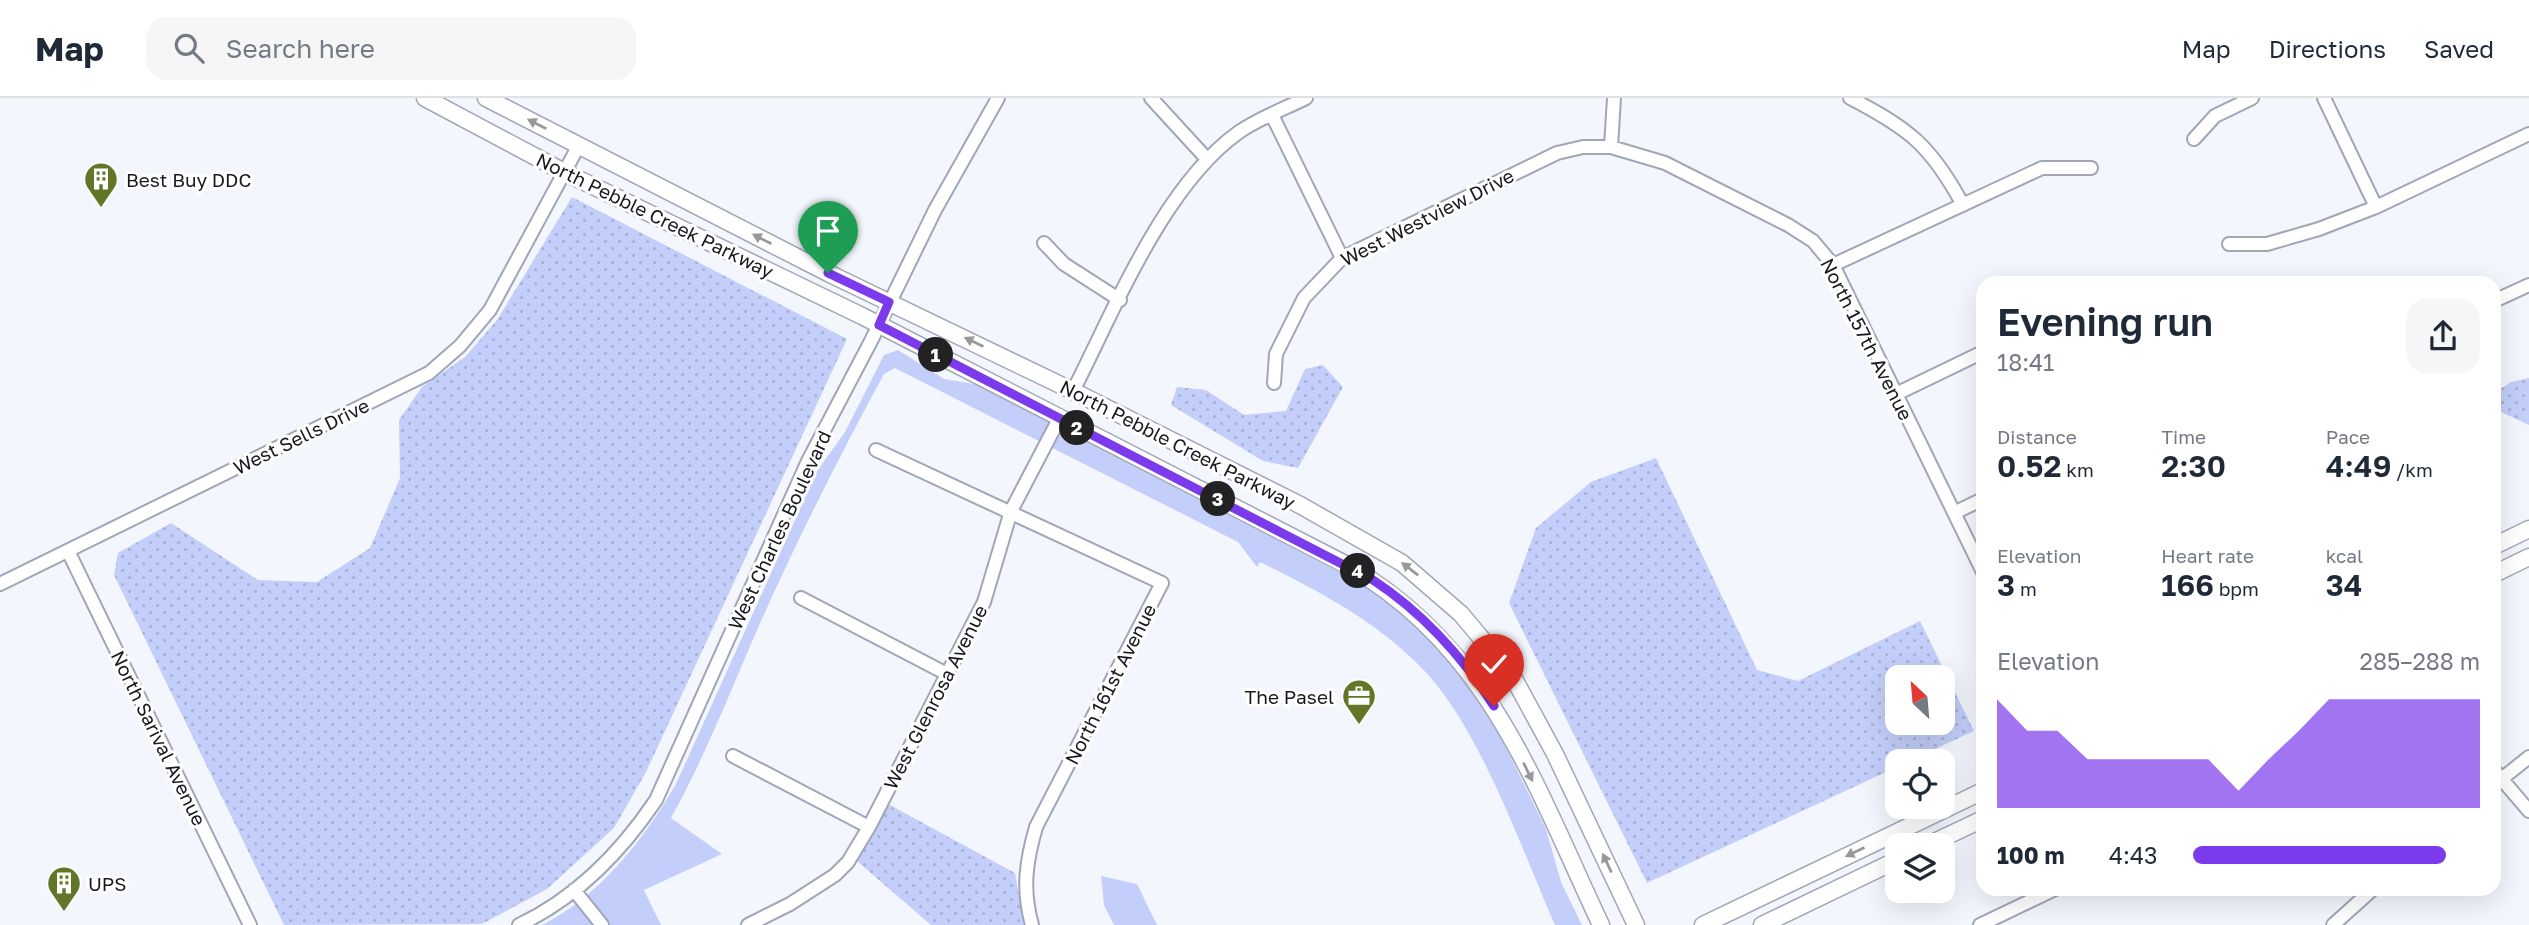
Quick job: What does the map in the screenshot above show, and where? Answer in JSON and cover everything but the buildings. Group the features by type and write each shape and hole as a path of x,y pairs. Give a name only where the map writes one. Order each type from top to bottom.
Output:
{"main road":[{"name":"North Pebble Creek Parkway","path":"425,98 564,172 879,325 1356,570 1389,590 1438,634 1478,682 1505,725 1601,925"},
{"name":"North Pebble Creek Parkway","path":"486,98 1367,540 1402,563 1461,614 1491,646 1528,703 1636,925"},
{"path":"2501,543 2529,529"},
{"path":"2501,571 2529,557"},
{"path":"1438,634 1461,614"},
{"path":"1703,925 1976,794"},
{"path":"1953,833 1976,822"},
{"path":"1762,925 1885,866"}],"street":[{"name":"West Charles Boulevard","path":"519,925 574,890 610,859 656,800 785,509 935,210 998,98"},
{"path":"1151,98 1207,159"},
{"path":"1073,391 1162,218 1207,159 1240,131 1306,98"},
{"path":"1611,147 1614,98"},
{"path":"1850,98 1912,134 1931,152 1963,205"},
{"path":"2194,139 2216,116 2252,98"},
{"path":"2324,98 2376,207"},
{"path":"1272,115 1342,258"},
{"path":"2229,244 2267,244 2319,229 2376,207 2529,134"},
{"name":"West Sells Drive","path":"0,583 429,373 460,346 490,310 579,145"},
{"name":"West Westview Drive","path":"1274,383 1276,354 1304,298 1342,258 1558,153 1583,147 1611,147"},
{"name":"North 157th Avenue","path":"1611,147 1665,163 1788,225 1814,241 1833,265 1976,558"},
{"path":"1833,265 2042,168 2091,169"},
{"path":"1044,243 1064,264 1120,300"},
{"path":"2501,298 2529,285"},
{"path":"1896,394 1976,355"},
{"name":"West Glenrosa Avenue","path":"748,925 790,904 835,875 848,862 869,827 984,602 1011,511 1059,419"},
{"name":"North 161st Avenue","path":"876,450 1163,583 1036,827 1025,867 1025,892 1032,925"},
{"path":"1954,513 1976,502"},
{"name":"North Sarival Avenue","path":"68,551 250,925"},
{"path":"801,598 947,674"},
{"path":"733,756 869,827"},
{"path":"2501,775 2529,757"},
{"path":"2501,783 2529,811"},
{"path":"574,890 602,925"},
{"path":"1980,925 2040,896"},
{"path":"2333,925 2365,896"}],"shaded area":[{"path":"572,197 847,339 646,772 614,828 547,889 482,924 284,925 114,575 118,553 171,523 258,580 317,582 370,548 400,478 399,420 422,387 465,357 497,320"},
{"path":"898,350 944,379 975,384 1373,589 1410,619 1449,657 1494,723 1546,829 1561,882 1582,925 1555,925 1500,797 1468,732 1431,678 1393,642 1352,612 1307,586 1260,562 1257,567 1238,542 895,368 884,374 820,496 671,818 722,854 644,890 661,925 542,925 563,913 601,882 635,845 663,805 676,784 817,471 845,432 884,355"},
{"path":"1323,365 1343,387 1298,468 1263,461 1171,405 1177,387 1206,390 1244,415 1286,411 1305,369"},
{"path":"2529,378 2529,425 2501,412 2501,388 2511,382"},
{"path":"1656,458 1757,670 1798,681 1920,621 1942,665 1885,665 1885,735 1955,735 1955,692 1974,731 1935,749 1885,749 1885,773 1647,883 1509,603 1536,528 1591,482"},
{"path":"888,804 1015,873 1024,925 931,925 857,861"},
{"path":"1101,876 1137,884 1157,925 1114,925 1104,905"}],"place":[{"name":"Best Buy DDC","path":"101,209"},
{"name":"The Pasel","path":"1359,726"},
{"name":"UPS","path":"64,913"}],"route":[{"path":"828,273 889,302 879,325 1347,565 1389,590 1456,652 1494,706"}]}
